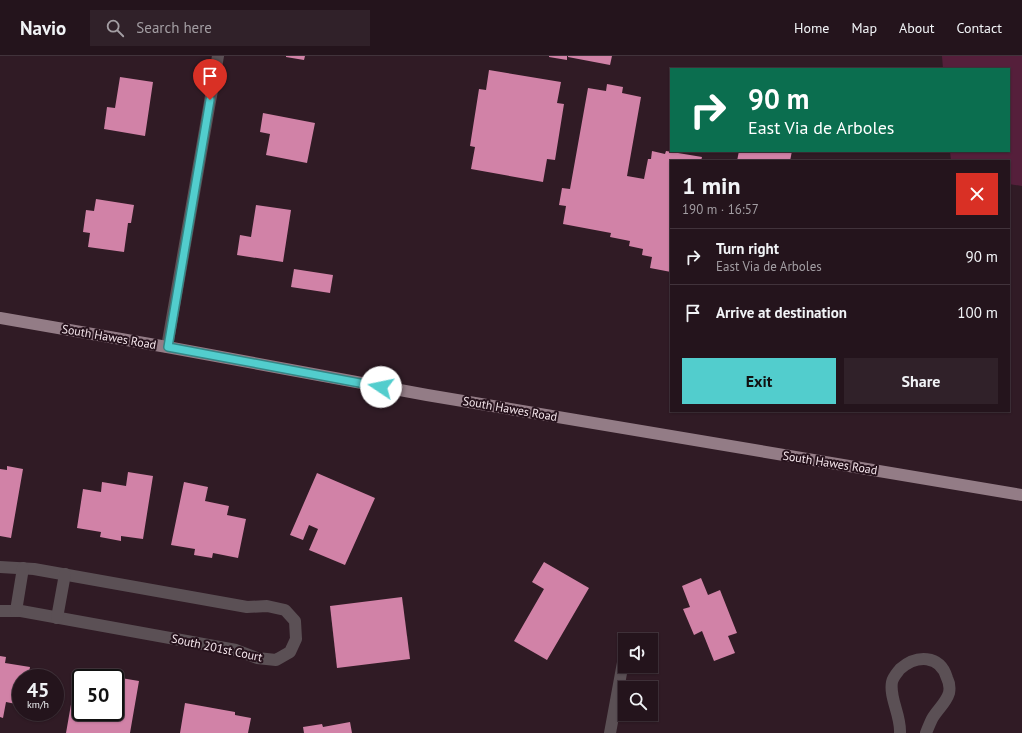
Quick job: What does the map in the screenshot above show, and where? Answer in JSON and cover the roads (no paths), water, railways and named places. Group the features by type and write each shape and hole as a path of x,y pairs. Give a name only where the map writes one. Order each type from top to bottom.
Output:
{"main road":[{"name":"South Hawes Road","path":"0,318 168,347 448,399 1022,495"}],"street":[{"path":"168,347 218,56"},
{"name":"South 201st Court","path":"0,567 34,569 247,607 267,606 285,610 295,621 296,639 290,652 276,660 257,658 236,650 20,611 0,611"},
{"path":"16,611 23,568"},
{"path":"57,618 65,574"},
{"path":"900,733 899,718 891,690 892,680 904,666 912,661 920,659 929,660 942,666 949,682 949,692 926,733"},
{"path":"610,733 621,673"}]}
